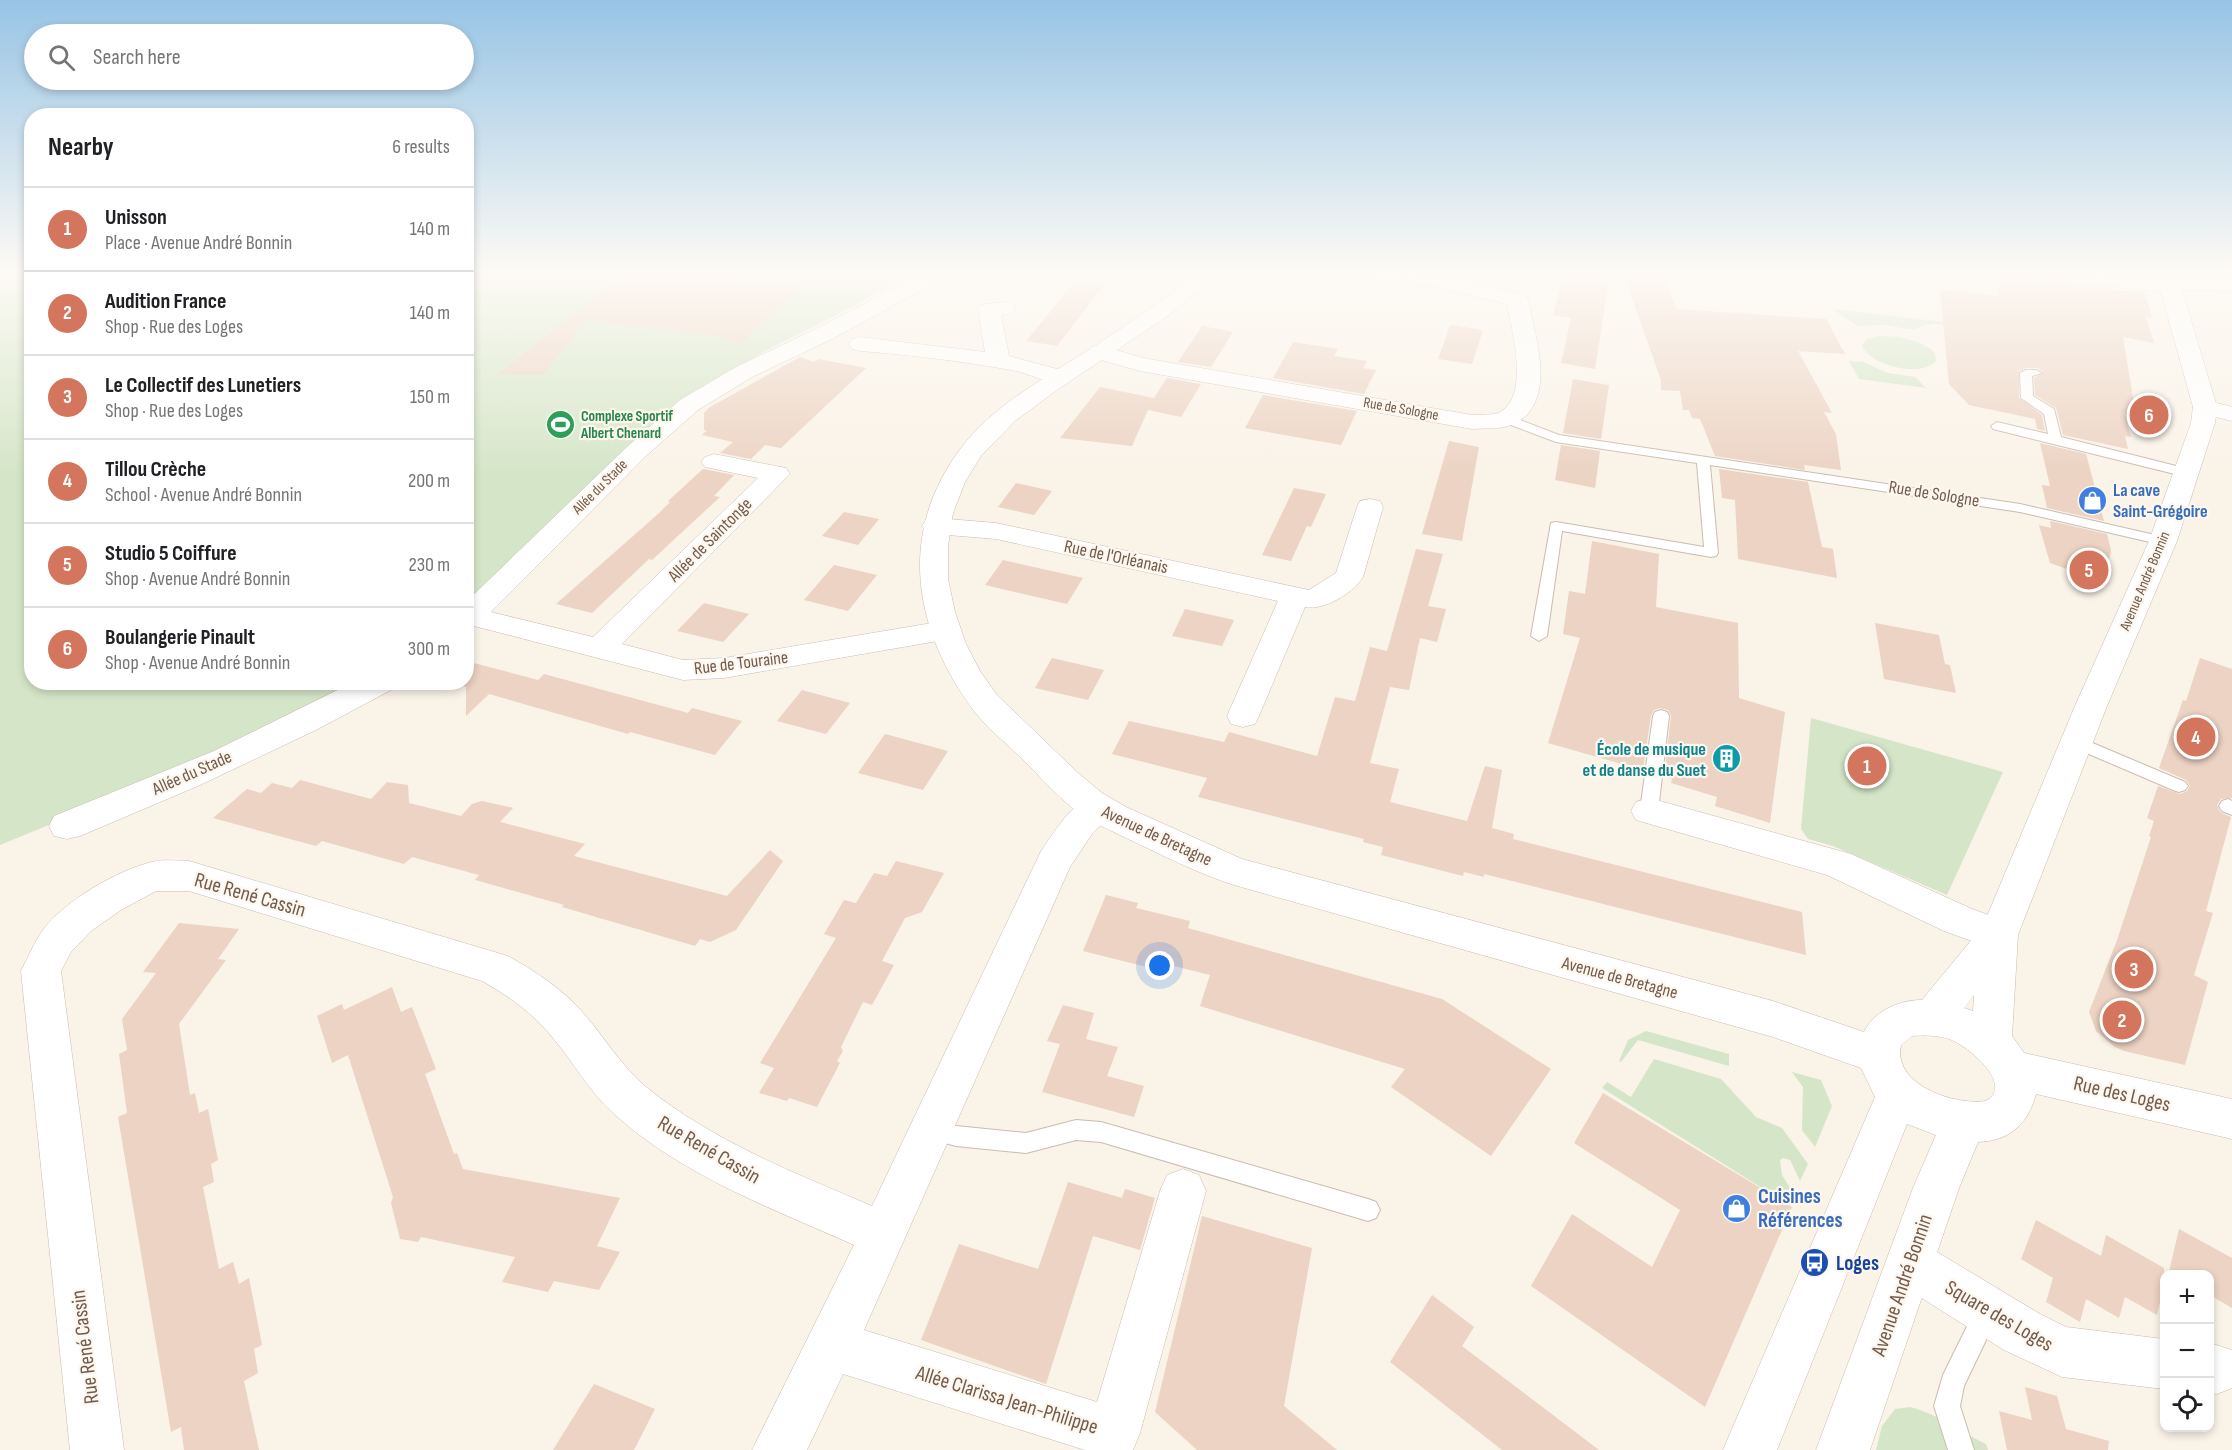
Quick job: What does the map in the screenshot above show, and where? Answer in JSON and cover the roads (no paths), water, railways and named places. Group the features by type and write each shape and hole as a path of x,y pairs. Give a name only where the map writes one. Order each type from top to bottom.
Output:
{"street":[{"name":"Allée du Stade","path":"474,612 637,451 689,405 744,372 810,341"},
{"path":"994,341 998,361"},
{"name":"Avenue de Bretagne","path":"1115,341 1016,408 971,452 946,491 936,526 932,559 944,631 958,662 986,703 1065,780 1097,808 1192,854 1234,871 1773,1019 1824,1035 1888,1074"},
{"path":"1506,419 1526,398 1530,378 1523,341"},
{"name":"Avenue André Bonnin","path":"1999,935 2076,742 2163,541 2203,423 2205,407 2185,341"},
{"path":"860,344 920,349 998,361 1060,377"},
{"name":"Rue de Sologne","path":"1099,352 1140,364 1472,422 1506,419"},
{"path":"2205,407 2232,414"},
{"name":"Allée de Saintonge","path":"598,650 777,474 714,462"},
{"name":"Rue de l'Orléanais","path":"936,526 996,531 1314,600 1349,577 1370,507"},
{"path":"1243,716 1295,596"},
{"name":"Rue de Touraine","path":"474,618 683,670 724,668 944,631"},
{"name":"Allée du Stade","path":"67,826 232,755 366,690"},
{"path":"779,1450 883,1234 1054,861 1079,824 1097,808"},
{"path":"1649,812 1838,864 1958,920 1999,935"},
{"name":"Rue René Cassin","path":"97,1450 41,971 57,940 77,920 135,883 154,876 189,876 494,968 521,982 561,1016 605,1074 628,1099 664,1128 765,1182 883,1234"},
{"path":"1932,1018 1999,935"},
{"path":"1999,935 2001,1056 2015,1095 2007,1113 1987,1123 1946,1120 1928,1113 1888,1074 1880,1041 1885,1030 1896,1022 1911,1018 1932,1018 1962,1025 2001,1056"},
{"name":"Rue des Loges","path":"2001,1056 2232,1119"},
{"path":"1750,1450 1888,1074"},
{"name":"Avenue André Bonnin","path":"1843,1450 1936,1188 1964,1122"},
{"name":"Allée Clarissa Jean-Philippe","path":"831,1345 1114,1433 1183,1191"},
{"name":"Square des Loges","path":"1910,1263 1988,1312 2062,1352 2160,1364"}],"lane":[{"path":"2036,372 2026,373 2027,398 2050,412 2055,439"},
{"name":"Rue de Sologne","path":"1506,419 1556,438 2028,509 2163,541"},
{"path":"1996,426 2187,473"},
{"path":"1539,636 1556,525 1711,553 1703,459"},
{"path":"1649,812 1661,716"},
{"path":"2076,742 2179,786"},
{"path":"930,1130 956,1136 1026,1143 1076,1130 1101,1132 1368,1210"},
{"path":"1961,1450 1947,1406 1952,1384 1988,1312"}],"place":[{"name":"Boulangerie Pinault","path":"2149,415"},
{"name":"Complexe Sportif Albert Chenard","path":"560,425"},
{"name":"La cave Saint-Grégoire","path":"2092,500"},
{"name":"Studio 5 Coiffure","path":"2089,570"},
{"name":"Tillou Crèche","path":"2196,737"},
{"name":"École de musique et de danse du Suet","path":"1727,759"},
{"name":"Unisson","path":"1867,766"},
{"name":"Le Collectif des Lunetiers","path":"2134,969"},
{"name":"Audition France","path":"2122,1020"},
{"name":"Cuisines Références","path":"1737,1208"},
{"name":"Loges","path":"1815,1263"}]}
